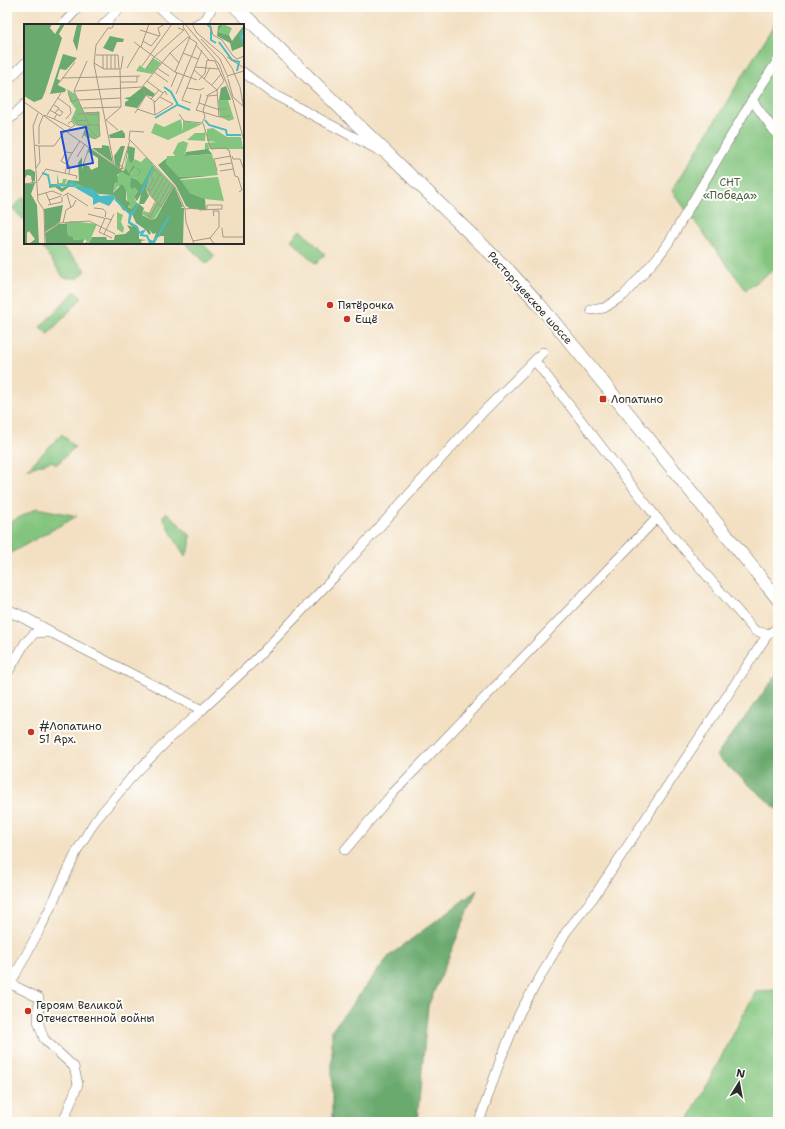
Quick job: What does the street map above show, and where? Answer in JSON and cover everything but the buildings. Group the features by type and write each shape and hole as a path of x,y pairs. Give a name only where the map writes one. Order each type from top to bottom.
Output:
{"main road":[{"name":"Расторгуевское шоссе","path":"236,7 509,271 538,303 580,354 778,599"}],"street":[{"path":"63,24 80,7"},
{"path":"104,24 121,7"},
{"path":"158,7 176,23"},
{"path":"197,24 206,19 212,7"},
{"path":"591,310 604,308 624,295 657,258 669,242 752,100 778,60"},
{"path":"7,81 24,64"},
{"path":"244,73 271,93 393,158"},
{"path":"752,100 778,136"},
{"path":"7,122 24,105"},
{"path":"63,1122 78,1084 74,1067 44,1039 38,1020 39,998 8,985 41,927 78,849 96,821 131,778 169,738 202,710 255,660 323,589 484,411 544,352"},
{"path":"535,361 657,518 755,630 768,634"},
{"path":"344,850 393,793 657,518"},
{"path":"7,610 202,710"},
{"path":"479,1122 501,1058 520,1012 566,932 593,898 768,634 778,628"},
{"path":"7,674 24,643 35,633 50,632"}],"green space":[{"name":"СНТ «Победа»","path":"778,18 778,270 776,268 746,290 672,191"},
{"path":"24,197 24,220 12,208"},
{"path":"300,230 325,254 316,264 291,240"},
{"path":"39,244 59,244 86,270 79,278 64,278"},
{"path":"186,244 203,244 215,256 207,264"},
{"path":"75,291 82,298 48,334 40,327"},
{"path":"62,434 75,447 56,465 52,461 27,469"},
{"path":"37,508 77,516 7,555 7,524"},
{"path":"166,513 169,514 190,535 190,546 185,556 163,518"},
{"path":"778,673 778,810 716,756"},
{"path":"477,890 428,1006 417,1122 332,1122 332,1030 389,956"},
{"path":"778,990 778,1122 687,1122 756,991"}],"place":[{"name":"Пятёрочка","path":"330,305"},
{"name":"Ещё","path":"347,319"},
{"name":"Лопатино","path":"603,399"},
{"name":"#Лопатино 51 Арх.","path":"31,732"},
{"name":"Героям Великой Отечественной войны","path":"28,1011"}]}
